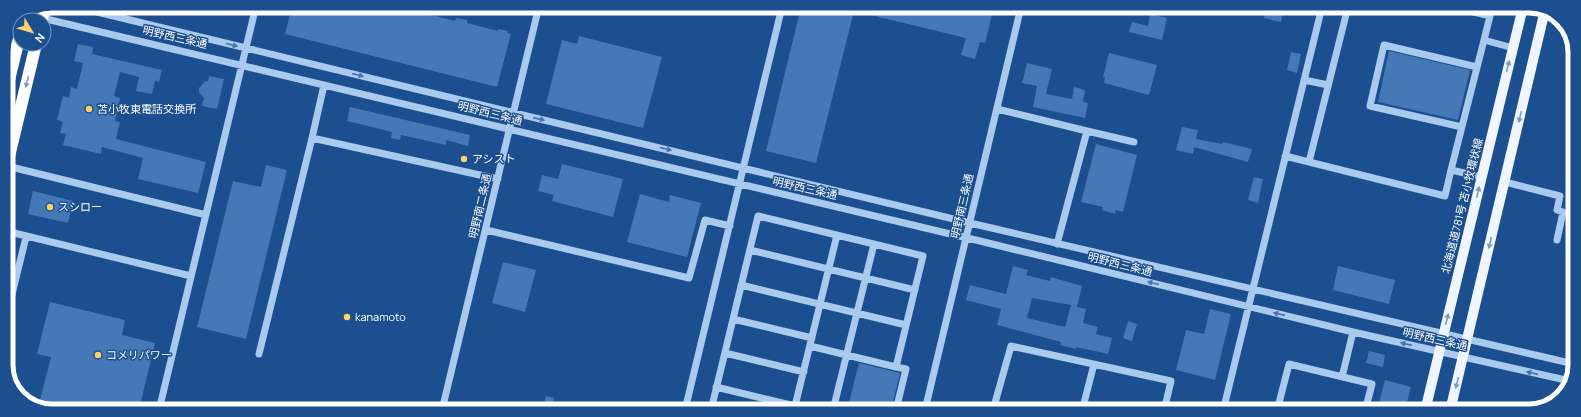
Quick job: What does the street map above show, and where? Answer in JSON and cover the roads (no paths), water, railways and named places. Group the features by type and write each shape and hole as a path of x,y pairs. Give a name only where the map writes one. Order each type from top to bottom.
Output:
{"highway":[{"path":"13,138 34,52"}],"main road":[{"name":"北海道道781号 苫小牧環状線","path":"1427,404 1521,13"},
{"path":"1454,404 1544,16"}],"street":[{"name":"明野西三条通","path":"114,13 246,48 1057,244 1568,363"},
{"path":"160,404 254,13"},
{"name":"明野南二条通","path":"443,404 537,13"},
{"path":"686,404 781,13"},
{"name":"明野南三条通","path":"926,404 1020,13"},
{"path":"1225,404 1321,13"},
{"path":"1309,162 1345,13"},
{"path":"1285,156 1445,196 1490,16 1478,13"},
{"name":"明野西三条通","path":"52,18 324,85 966,238 1248,307 1565,380"},
{"path":"1484,40 1513,48"},
{"path":"1462,127 1370,106 1384,45 1477,67"},
{"path":"1304,80 1328,85"},
{"path":"259,354 324,85"},
{"path":"997,109 1134,142"},
{"path":"1057,244 1087,131"},
{"path":"312,138 498,179"},
{"path":"13,169 206,215"},
{"path":"1451,170 1482,177"},
{"path":"1505,182 1560,196 1557,210 1563,212 1556,240"},
{"path":"712,404 758,216 923,256 896,367"},
{"path":"486,230 689,278 705,220 730,226"},
{"path":"13,233 191,276"},
{"path":"796,404 837,235"},
{"path":"13,291 26,236"},
{"path":"835,404 874,244"},
{"path":"750,250 915,290"},
{"path":"741,285 906,324"},
{"path":"733,319 812,338"},
{"path":"1342,377 1353,332"},
{"path":"810,346 906,369 897,404"},
{"path":"995,404 1011,346 1171,381 1166,404"},
{"path":"725,353 804,372"},
{"path":"1084,404 1094,364"},
{"path":"1279,404 1289,364 1372,384 1367,404"},
{"path":"716,387 780,404"}],"place":[{"name":"苫小牧東電話交換所","path":"89,109"},
{"name":"アシスト","path":"464,159"},
{"name":"スシロー","path":"50,207"},
{"name":"kanamoto","path":"347,317"},
{"name":"コメリパワー","path":"98,355"}]}
